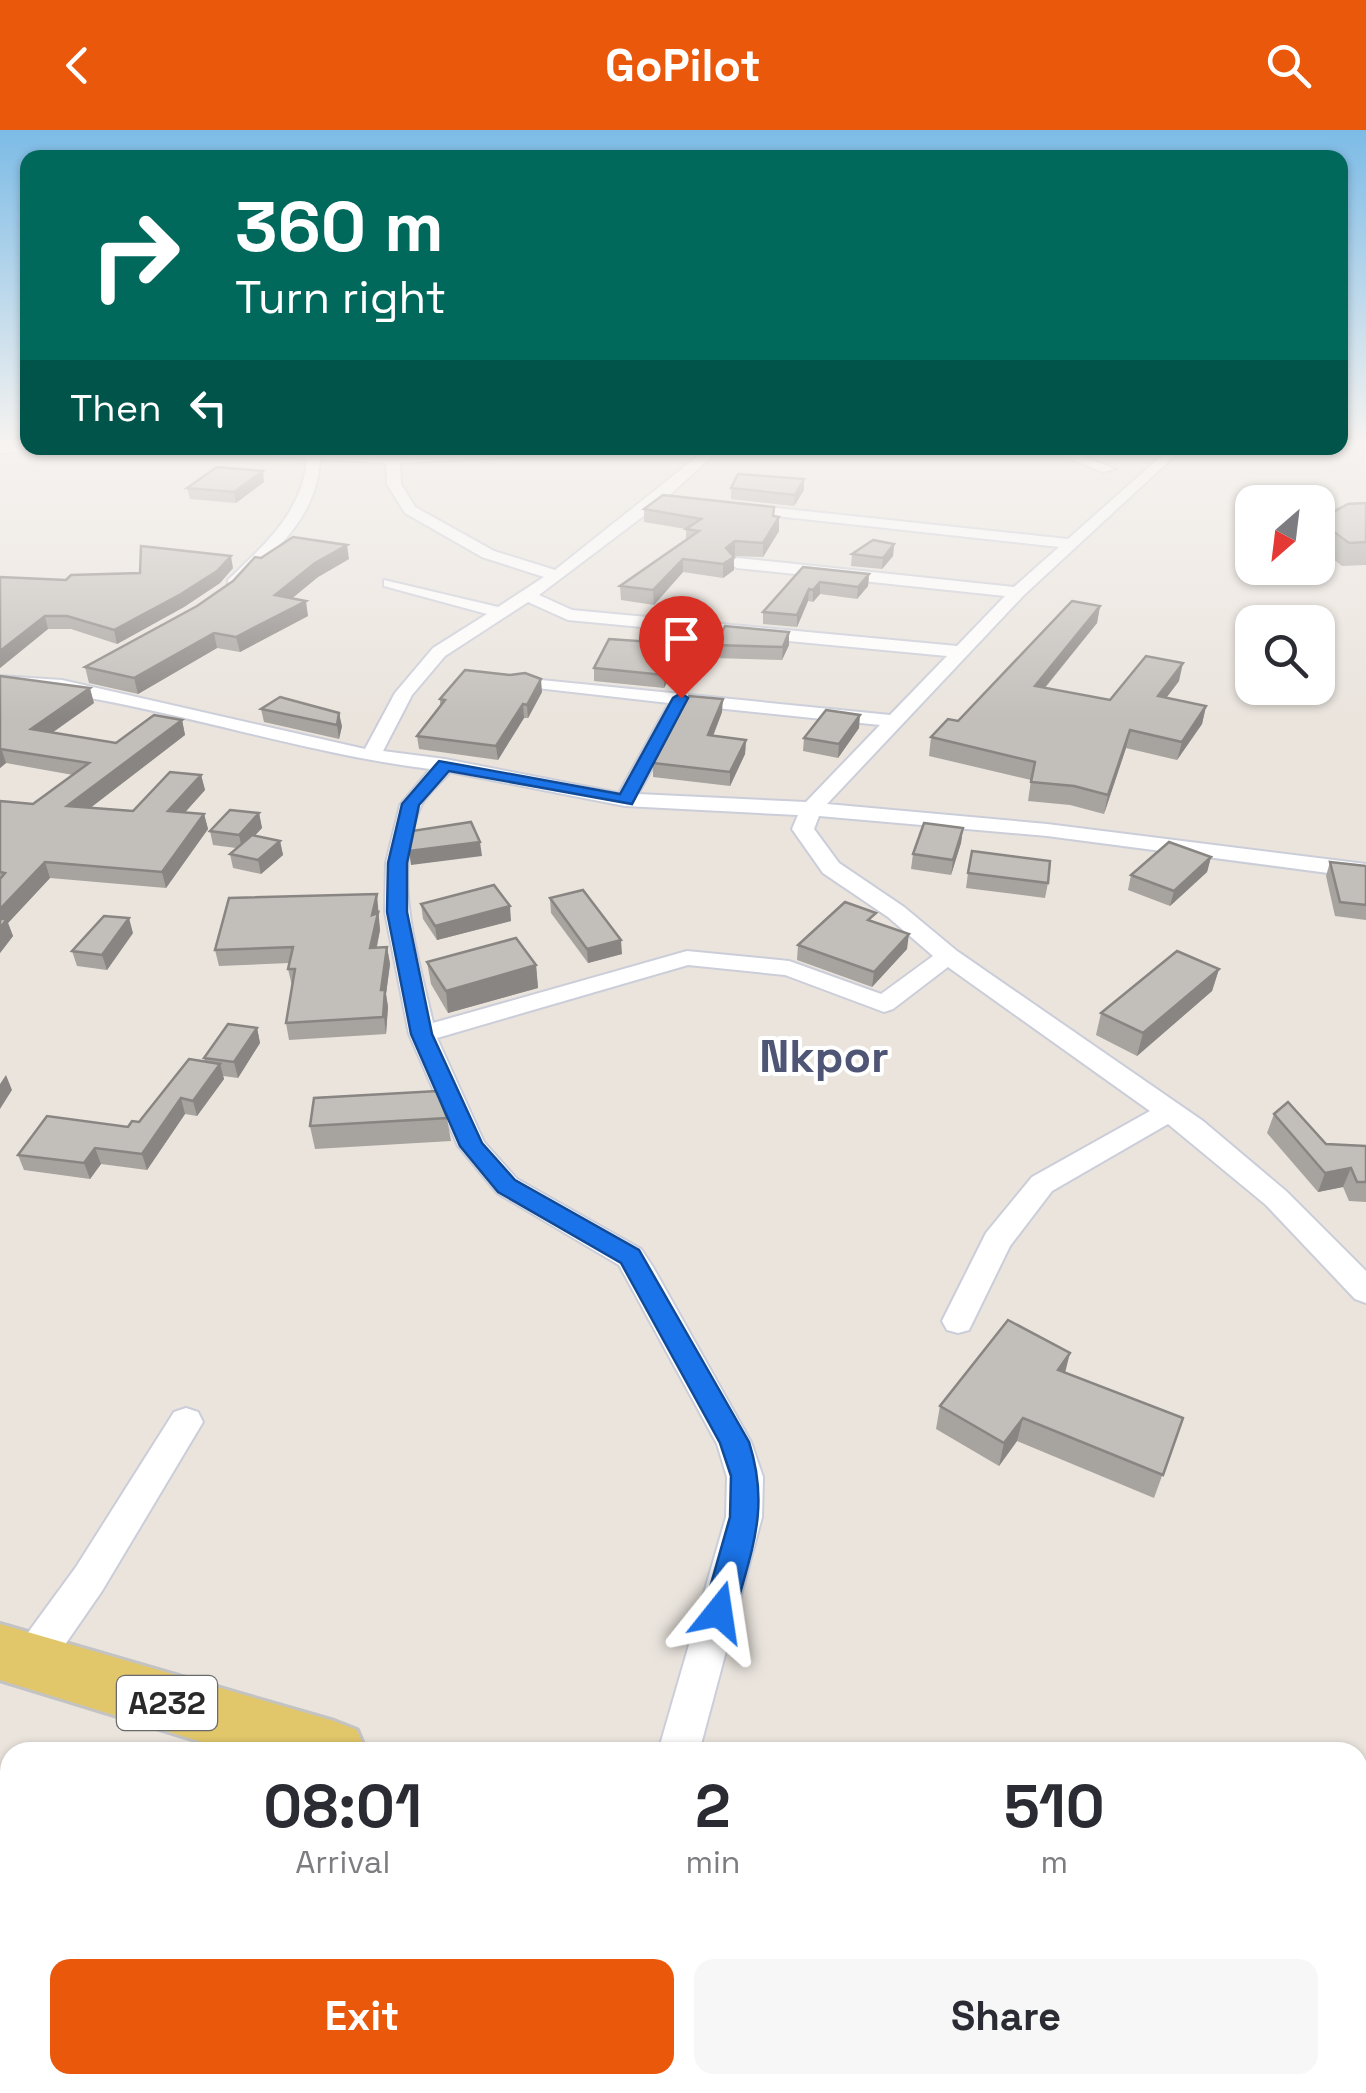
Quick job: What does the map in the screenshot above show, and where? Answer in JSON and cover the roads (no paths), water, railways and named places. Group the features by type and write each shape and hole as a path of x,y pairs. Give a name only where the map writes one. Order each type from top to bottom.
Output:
{"main road":[{"name":"A232","path":"15,1657 300,1742"}],"street":[{"path":"216,598 278,536"},
{"path":"462,536 488,554 557,576"},
{"path":"371,756 404,693 439,652 502,614 610,536"},
{"path":"992,536 1070,544"},
{"path":"1079,536 1018,592 893,721 811,810 803,830 831,868 896,912 948,956 1170,1111 1276,1198 1366,1291"},
{"path":"737,562 1018,592"},
{"path":"390,583 502,614"},
{"path":"527,596 568,616 964,652"},
{"path":"0,681 70,682 371,756 445,765 626,800 811,810 1047,830 1366,871"},
{"path":"536,683 893,721"},
{"path":"626,800 681,698"},
{"path":"445,765 410,804 398,863 397,912 422,1034 472,1146 507,1186 630,1257 734,1442 745,1476 744,1517 681,1742"},
{"path":"422,1034 687,958 789,968 884,1004 948,956"},
{"path":"958,1321 997,1240 1042,1184 1170,1111"},
{"path":"15,1657 89,1579 186,1422"}],"district":[{"name":"Nkpor","path":"824,1056"}]}
